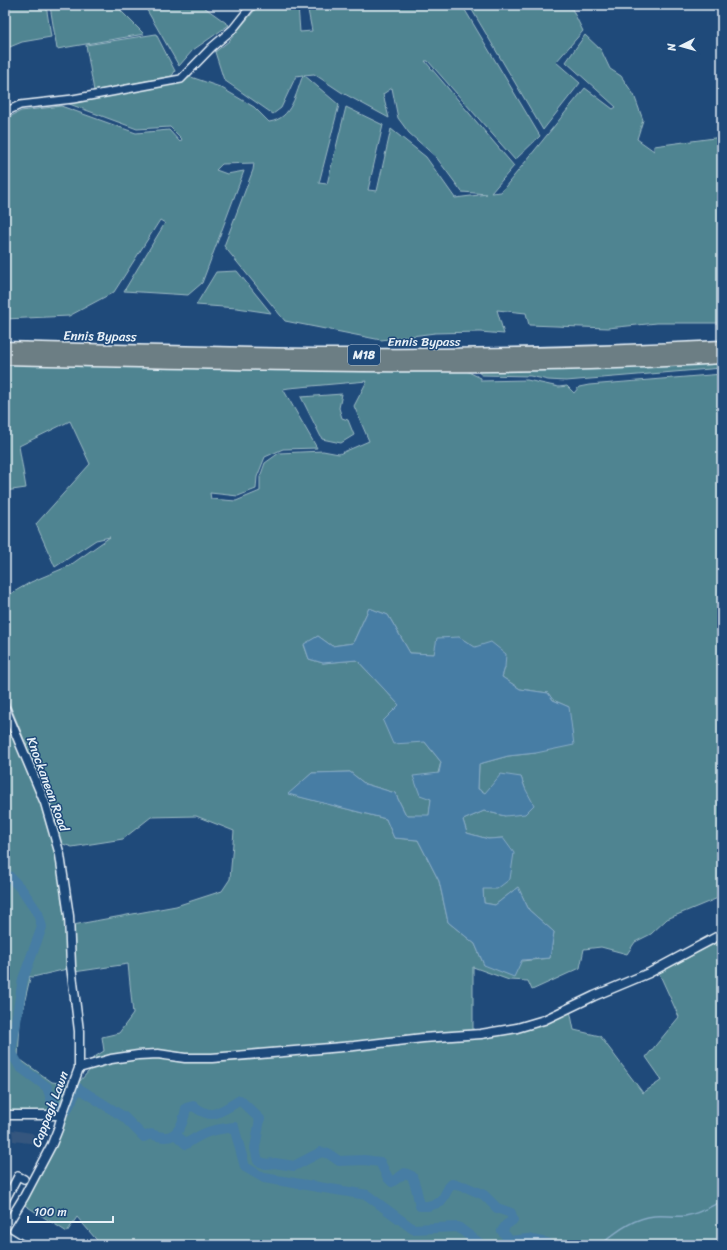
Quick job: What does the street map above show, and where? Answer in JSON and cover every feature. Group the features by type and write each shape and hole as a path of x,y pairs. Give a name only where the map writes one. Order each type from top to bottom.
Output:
{"highway":[{"name":"Ennis Bypass","path":"5,348 382,356 601,353 722,347"},
{"name":"Ennis Bypass","path":"5,358 288,364 473,365 607,362 722,357"}],"street":[{"path":"5,112 20,105 73,99 181,79 212,47 233,29 252,5"},
{"name":"Knockanean Road","path":"5,708 45,804 60,855 69,916 71,966"},
{"path":"79,1068 111,1059 138,1055 158,1054 185,1058 212,1058 481,1034 516,1028 544,1020 594,996 649,973 722,934"},
{"name":"Cappagh Lawn","path":"5,1228 24,1197 52,1144 79,1068 79,1031 71,966"},
{"path":"5,1116 62,1115"},
{"path":"5,1201 18,1176 24,1179"},
{"path":"5,1234 23,1245"}],"shaded area":[{"path":"369,608 388,615 410,653 434,654 437,638 459,637 475,647 491,642 506,654 505,667 502,677 520,689 548,693 553,700 569,707 574,745 536,753 508,756 479,764 478,789 485,793 501,774 521,777 534,805 525,814 505,816 484,811 463,820 467,833 488,839 503,838 514,853 510,879 497,889 483,889 484,903 495,905 518,887 529,910 554,932 550,958 522,960 514,977 484,965 475,944 448,922 439,881 418,840 394,838 386,819 288,794 312,773 350,772 365,784 395,793 406,815 429,815 431,799 420,795 413,776 439,773 441,762 425,742 393,744 383,721 399,705 357,660 323,663 309,659 304,644 318,636 332,646 353,643"},
{"path":"12,1130 32,1133 37,1139 37,1144 13,1141"}],"green space":[{"path":"5,5 46,5 51,37 22,42 5,49"},
{"path":"117,5 144,34 57,49 50,6"},
{"path":"144,5 204,5 204,7 229,25 193,50 179,66"},
{"path":"259,5 298,5 300,32 312,31 307,5 462,5 540,136 515,160 428,61 425,61 514,166 491,193 501,192 585,88 613,109 616,107 566,62 585,35 601,50 610,69 621,76 634,95 643,120 637,139 654,151 654,146 722,137 722,323 657,323 608,328 529,325 526,313 497,310 504,334 480,332 435,333 381,340 285,321 224,246 253,170 254,163 222,164 216,170 227,174 244,171 202,283 188,295 124,291 165,223 160,220 114,292 69,316 5,319 5,119 21,111 61,106 136,133 169,130 180,142 182,139 170,127 137,129 64,102 181,81 191,77 220,87 254,107 269,122 277,120 288,111 303,75 296,76 281,108 273,114 224,80 215,52 229,41","holes":["314,74 341,92 389,118 383,94 392,88 398,118 409,133 436,157 462,192 487,194 455,198 426,157 391,129 377,191 368,190 383,125 346,107 327,184 319,183 339,105 304,75"]},
{"path":"469,5 569,5 571,7 583,31 556,62 580,83 543,130"},
{"path":"156,34 175,71 172,76 94,91 86,45"},
{"path":"237,271 271,313 237,308 196,305 216,272"},
{"path":"722,355 722,368 566,381 548,380 530,376 482,375 474,369"},
{"path":"5,363 462,369 481,378 481,381 527,380 559,387 567,386 574,393 579,387 589,385 722,374 722,891 718,898 667,919 651,934 635,942 627,954 601,947 584,949 580,968 532,990 528,981 509,980 473,967 473,1031 517,1033 570,1010 574,1030 600,1036 643,1093 662,1080 646,1057 679,1017 659,973 722,940 722,1245 101,1245 77,1217 67,1232 23,1204 77,1084 91,1069 93,1058 104,1051 102,1037 119,1033 133,1014 128,964 74,972 73,925 176,906 222,891 230,879 234,831 196,816 151,817 123,839 72,847 60,843 56,823 5,693 5,597 31,582 69,566 110,537 96,540 55,567 36,524 90,464 70,421 19,446 26,488 5,491","holes":["367,381 354,406 369,441 339,454 323,451 279,453 265,463 260,477 260,491 236,501 211,499 210,493 238,496 256,489 257,477 265,457 283,449 317,448 283,389","369,608 388,615 410,653 434,654 459,637 505,667 502,677 520,689 548,693 553,700 569,707 536,753 508,756 479,764 478,789 485,793 521,777 525,788 505,816 484,811 463,820 467,833 488,839 503,838 483,889 484,903 495,905 518,887 529,910 554,932 550,958 484,965 475,944 448,922 439,881 418,840 394,838 386,819 289,794 312,773 350,772 365,784 395,793 406,815 429,816 431,799 441,762 399,705 357,660 323,663 309,659 304,645 318,636 332,646 353,643"]},
{"path":"342,394 339,408 342,418 348,420 354,435 341,443 322,439 301,397"},
{"path":"10,731 43,806 57,856 66,924 67,969 33,977 24,976 30,978 20,1021 18,1058 52,1082 67,1084 58,1109 54,1111 5,1112 5,732"}],"waterway":[{"path":"5,874 9,876 23,891 38,913 42,927 23,979 11,1052 20,1067 47,1087 52,1102 56,1105"},
{"path":"67,1110 78,1088 124,1117 144,1137 151,1134 169,1137 173,1135 180,1127 186,1108 193,1106 206,1113 214,1114 240,1100 260,1119 255,1148 258,1161 266,1164 275,1163 294,1166 321,1152 329,1154 339,1161 364,1160 380,1162 388,1178 392,1182 405,1173 412,1176 420,1206 428,1206 441,1202 452,1184 466,1187 484,1195 497,1208 511,1213 513,1220 506,1225 502,1231 510,1241 527,1239 547,1243 549,1245"},
{"path":"175,1134 186,1144 198,1136 209,1132 234,1127 245,1167 264,1178 367,1195 413,1229 458,1227 482,1245"},
{"path":"601,1245 612,1235 632,1223 647,1217 695,1214 722,1201"}]}
